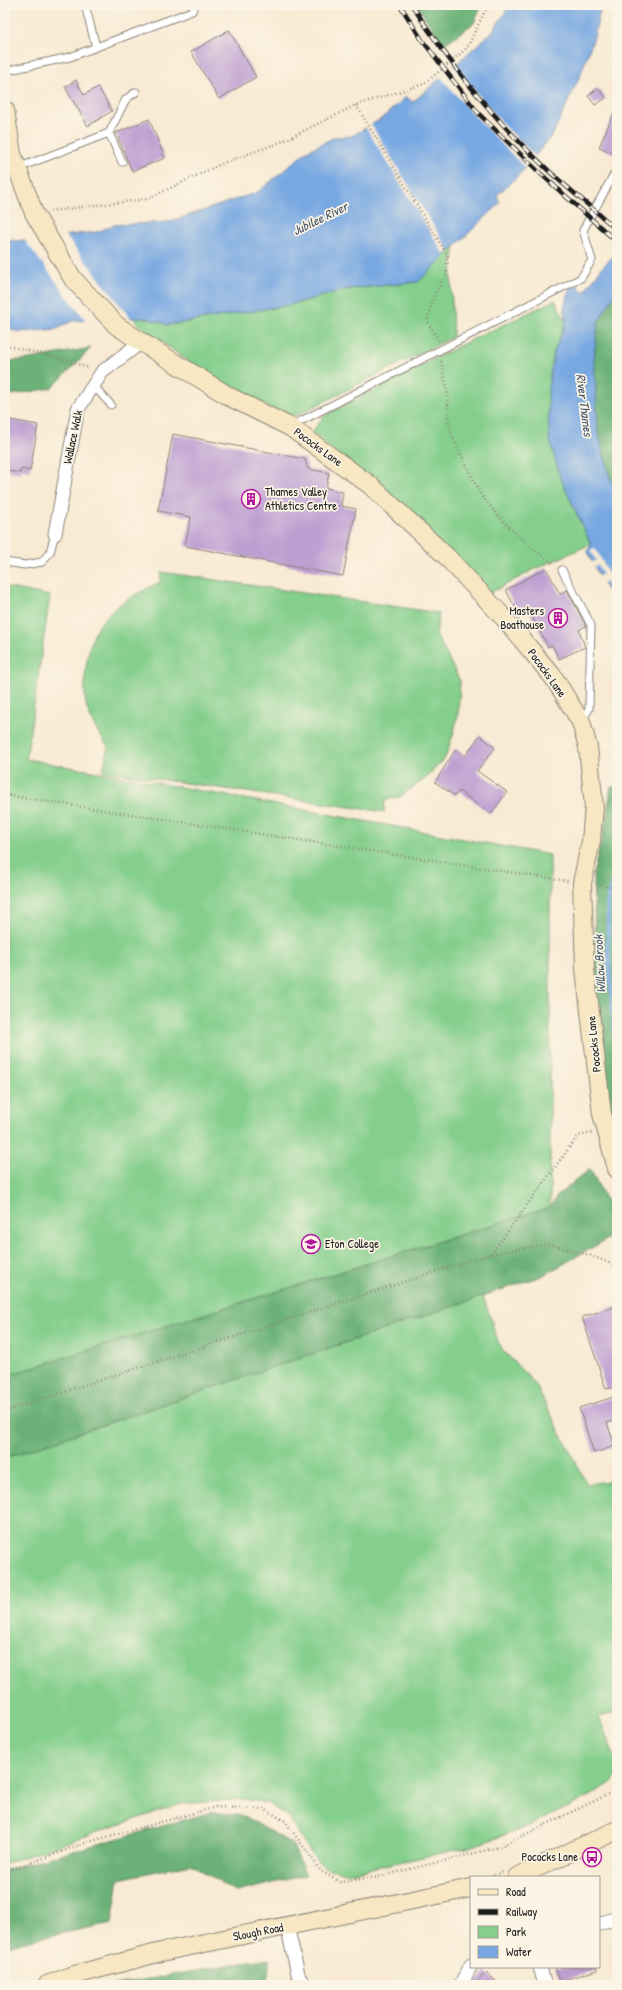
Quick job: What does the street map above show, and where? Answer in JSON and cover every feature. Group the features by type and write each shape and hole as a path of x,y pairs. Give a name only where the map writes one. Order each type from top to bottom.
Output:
{"main road":[{"name":"Pococks Lane","path":"5,110 12,154 36,218 73,279 116,325 230,397 290,427 370,485 446,556 505,618 554,678 581,722 588,747 594,807 591,841 582,883 585,969 602,1114 617,1169"},
{"path":"519,1876 617,1830"},
{"name":"Slough Road","path":"47,1985 71,1976 161,1952 470,1888"}],"street":[{"name":"Wallace Walk","path":"54,534 78,409 102,372 141,342"},
{"path":"600,1924 617,1918"},
{"path":"287,1926 300,1978 305,1985"},
{"path":"461,1985 470,1967"},
{"path":"540,1968 545,1985"}],"lane":[{"path":"86,5 96,47"},
{"path":"5,71 70,57 192,11 196,5"},
{"path":"18,168 109,133 126,100 136,92"},
{"path":"109,133 122,162"},
{"path":"290,427 581,278 592,260 583,230 617,169"},
{"path":"93,385 111,405"},
{"path":"5,562 25,565 42,562 50,552 54,534"},
{"path":"562,570 591,624 589,709 581,722"}],"path":[{"path":"36,218 147,199 223,163 281,142 356,105 424,84 467,48 488,5"},
{"path":"356,105 448,256 447,274 435,293 428,321 443,348 441,363 448,395 448,418 452,436 481,495 500,518 532,548 562,570"},
{"path":"5,344 62,359 102,372"},
{"path":"5,795 582,883"},
{"path":"603,886 617,888"},
{"path":"490,1254 578,1136 606,1131"},
{"path":"5,1411 490,1254 547,1244 589,1255 617,1266"},
{"path":"5,1872 88,1842 216,1807 264,1809 285,1820 321,1872 340,1882 378,1877 499,1847 617,1790"}],"green space":[{"path":"417,5 482,5 474,23 443,45"},
{"path":"455,246 451,273 453,337 289,419 198,369 136,322 134,318 150,319 168,325 289,305 348,289 418,282"},
{"path":"617,291 617,493 609,474 598,432 594,358 598,322"},
{"path":"555,300 566,322 554,352 560,477 591,544 535,569 490,593 312,432 324,416 459,346"},
{"path":"91,348 52,388 5,396 5,361 24,360"},
{"path":"161,572 439,613 436,634 460,681 458,714 445,758 426,778 399,797 385,800 384,812 103,771 108,747 98,732 87,710 85,696 85,674 92,641 100,624 106,617 127,600 160,582"},
{"path":"5,587 50,596 26,759 550,855 550,1207 5,1376"},
{"path":"611,787 617,787 617,1142 610,1119 597,990 593,874 606,822"},
{"path":"590,1169 610,1208 611,1237 542,1276 5,1458 5,1376 550,1207 558,1195"},
{"path":"483,1296 500,1347 535,1384 587,1484 617,1480 617,1712 599,1717 617,1763 617,1777 611,1783 579,1802 526,1827 488,1841 465,1848 347,1873 326,1868 316,1860 287,1816 267,1803 245,1799 181,1804 5,1863 5,1458"},
{"path":"212,1812 244,1816 292,1844 306,1875 236,1892 191,1864 119,1879 112,1923 25,1941 5,1947 5,1870"},
{"path":"269,1958 268,1985 114,1985"}],"water":[{"name":"Jubilee River","path":"510,5 601,5 595,34 580,76 553,134 520,174 497,195 500,203 418,282 348,289 289,305 168,325 150,319 134,318 72,321 57,329 20,332 5,328 5,238 15,241 97,232 114,225 169,222 258,192 307,151 335,137 352,136 381,119 406,97 413,102 492,32"},
{"name":"River Thames","path":"617,253 617,291 598,322 594,358 598,432 609,474 617,493 617,610 587,552 591,544 560,477 549,437 548,387 554,352 566,322 564,308 570,287 577,284 580,290 584,292 604,265"}],"pier":[{"path":"453,65 504,125 536,157 527,170 469,110 440,76"},
{"path":"370,123 449,251 444,254 365,126"},
{"path":"64,234 132,320 87,322 23,238"},
{"path":"595,548 617,589 617,600 614,595 609,598 605,592 610,589 606,582 601,584 598,577 603,574 598,565 594,567 591,563 596,560 590,550"}],"building":[{"path":"229,30 256,77 219,99 191,52"},
{"path":"76,80 84,95 98,87 112,111 88,126 65,87"},
{"path":"598,88 606,98 595,105 588,96"},
{"path":"617,106 617,155 599,147"},
{"path":"149,119 165,158 132,171 116,133"},
{"path":"5,419 38,425 30,471 21,469 20,473 8,471 8,467 5,466"},
{"name":"Thames Valley Athletics Centre","path":"173,434 305,459 308,469 329,473 326,488 343,492 341,506 356,509 343,576 185,546 191,517 158,511"},
{"path":"546,568 560,594 567,590 586,626 579,630 585,647 559,659 552,645 548,647 527,608 518,613 506,590"},
{"path":"480,735 495,748 477,771 507,792 491,814 459,791 455,796 435,782 456,749 465,756"},
{"path":"617,1306 617,1387 606,1389 582,1317"},
{"path":"617,1396 617,1420 607,1423 615,1446 594,1453 579,1408"},
{"path":"555,1968 596,1968 597,1970 560,1981"},
{"path":"486,1972 500,1985 474,1985"}],"waterway":[{"name":"Willow Brook","path":"617,868 608,898 608,949 617,1059"}],"railway":[{"path":"400,5 422,40 479,114 541,174 617,242"},
{"path":"412,5 459,72 493,114 550,172 617,230"}],"place":[{"name":"Thames Valley Athletics Centre","path":"251,499"},
{"name":"Masters Boathouse","path":"558,618"},
{"name":"Eton College","path":"311,1244"},
{"name":"Pococks Lane","path":"592,1857"}]}
